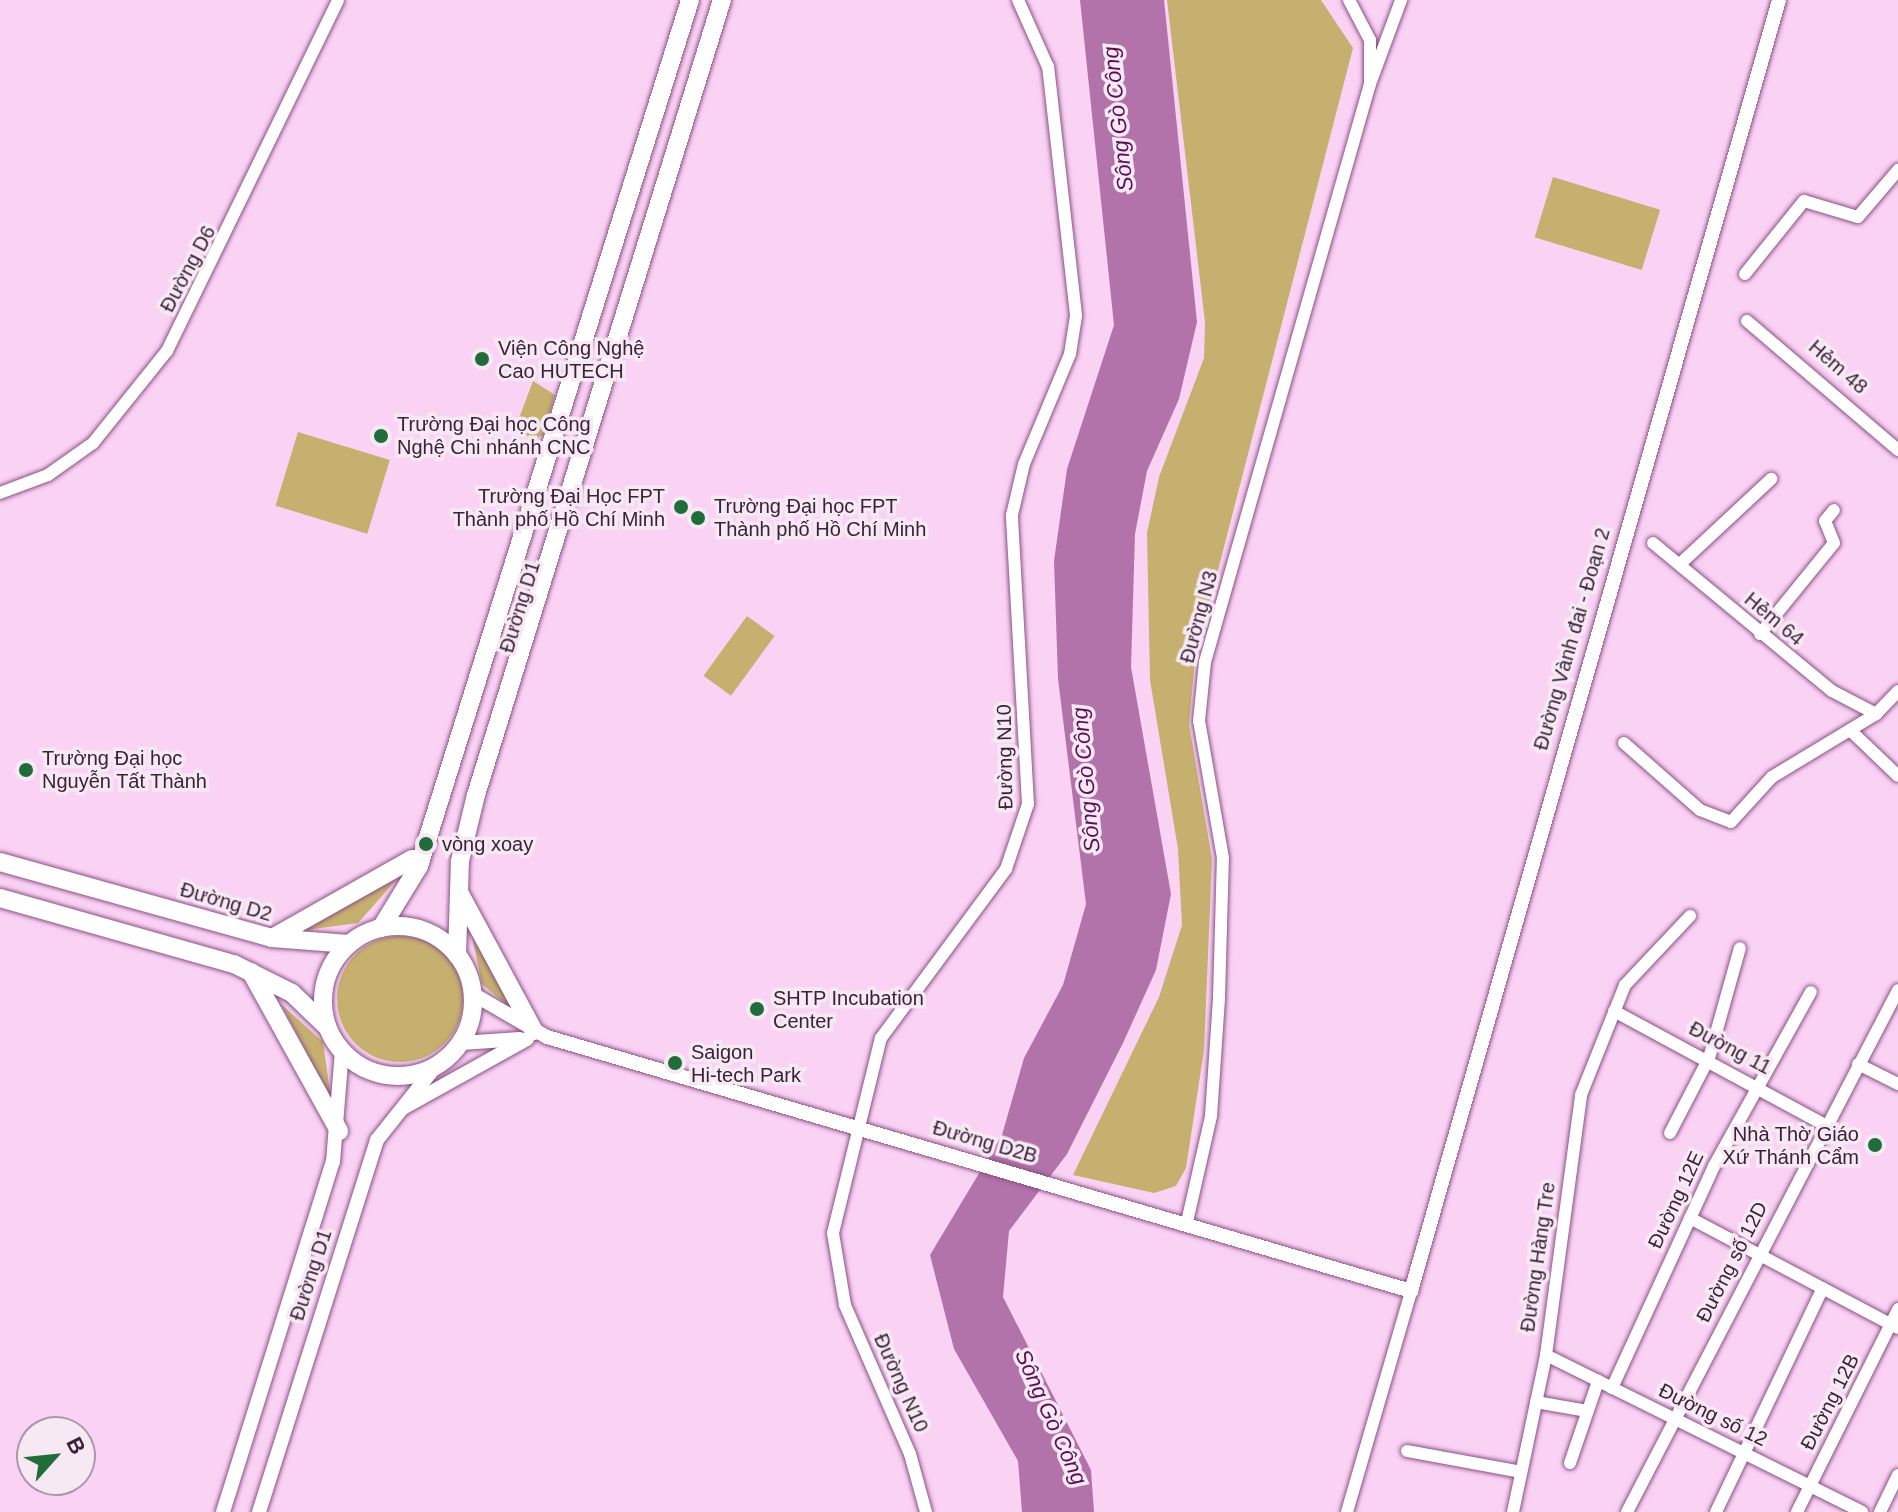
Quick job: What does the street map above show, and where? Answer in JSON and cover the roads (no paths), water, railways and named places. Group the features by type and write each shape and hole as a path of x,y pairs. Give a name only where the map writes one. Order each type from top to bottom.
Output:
{"main road":[{"name":"Đường D1","path":"457,955 457,889 476,795 506,715 624,312 722,0"},
{"name":"Đường D1","path":"707,49 731,0"},
{"name":"Đường D1","path":"381,928 410,880 489,651 688,6"},
{"path":"597,304 624,312"},
{"name":"Đường D1","path":"410,880 416,851 476,664 489,651"},
{"name":"Đường D2","path":"0,851 77,870 93,887"},
{"path":"272,938 416,851"},
{"name":"Đường D2","path":"0,862 272,938 349,944"},
{"path":"457,889 536,1035"},
{"path":"7,900 251,972 292,993 329,1029 342,1050 376,1073 435,1067 461,1043 473,994 457,955 423,930 381,928 349,944 325,983 329,1029"},
{"path":"251,972 339,1131"}],"street":[{"name":"Đường D6","path":"0,493 48,475 93,443 167,351 338,0"},
{"name":"Đường N10","path":"926,1512 836,1270 835,1204 881,1038 1006,869 1028,804 1012,515 1024,464 1070,354 1076,315 1048,67 1018,0"},
{"name":"Đường N3","path":"1349,0 1370,40 1370,84"},
{"name":"Đường N3","path":"1187,1222 1211,1116 1223,858 1199,721 1205,662 1370,84 1401,0"},
{"name":"Đường Vành đai - Đoạn 2","path":"1411,1291 1779,0"},
{"path":"1745,274 1804,201 1858,217 1898,170"},
{"name":"Hẻm 48","path":"1747,321 1898,450"},
{"path":"1680,564 1771,479"},
{"path":"1760,634 1834,543 1825,521 1834,510"},
{"name":"Hẻm 64","path":"1653,543 1832,691 1876,714"},
{"path":"1624,743 1700,810 1731,822 1772,777 1876,714 1898,691"},
{"path":"1850,730 1898,776"},
{"name":"Đường Hàng Tre","path":"1513,1512 1546,1355 1581,1095 1625,985 1690,916"},
{"path":"1670,1133 1709,1058 1740,948"},
{"name":"Đường số 12D","path":"1627,1512 1825,1125 1898,990"},
{"name":"Đường 12E","path":"1612,1388 1690,1218 1757,1085 1811,992"},
{"name":"Đường D2B","path":"473,994 536,1035 1076,1188 1411,1291"},
{"name":"Đường 11","path":"1614,1011 1709,1058 1825,1125"},
{"name":"Đường D2B","path":"461,1043 536,1035"},
{"path":"392,1114 536,1035"},
{"name":"Đường D1","path":"223,1512 339,1131 342,1050"},
{"path":"1858,1064 1898,1084"},
{"name":"Đường D1","path":"259,1512 366,1172 392,1114 435,1067"},
{"path":"1690,1218 1760,1251 1894,1326"},
{"path":"1716,1512 1747,1453 1823,1288"},
{"path":"1347,1512 1411,1291"},
{"name":"Đường 12B","path":"1797,1512 1894,1326 1898,1309"},
{"name":"Đường số 12","path":"1546,1355 1862,1512"},
{"path":"1570,1463 1598,1381"},
{"path":"1536,1402 1587,1411"},
{"path":"1407,1451 1521,1472"},
{"path":"1880,1512 1898,1475"}],"water":[{"name":"Sông Gò Công","path":"1080,0 1164,0 1197,322 1179,399 1147,471 1135,534 1131,667 1171,894 1156,970 1067,1154 1009,1231 1003,1297 1091,1470 1094,1512 1022,1512 1018,1461 954,1349 930,1255 1002,1135 1024,1058 1063,985 1086,904 1058,679 1054,561 1067,469 1114,325"}],"place":[{"name":"Viện Công Nghệ Cao HUTECH","path":"482,359"},
{"name":"Trường Đại học Công Nghệ Chi nhánh CNC","path":"381,436"},
{"name":"Trường Đại Học FPT Thành phố Hồ Chí Minh","path":"681,507"},
{"name":"Trường Đại học FPT Thành phố Hồ Chí Minh","path":"698,518"},
{"name":"Trường Đại học Nguyễn Tất Thành","path":"26,770"},
{"name":"vòng xoay","path":"426,844"},
{"name":"SHTP Incubation Center","path":"757,1009"},
{"name":"Saigon Hi-tech Park","path":"675,1063"},
{"name":"Nhà Thờ Giáo Xứ Thánh Cẩm","path":"1875,1145"}]}
